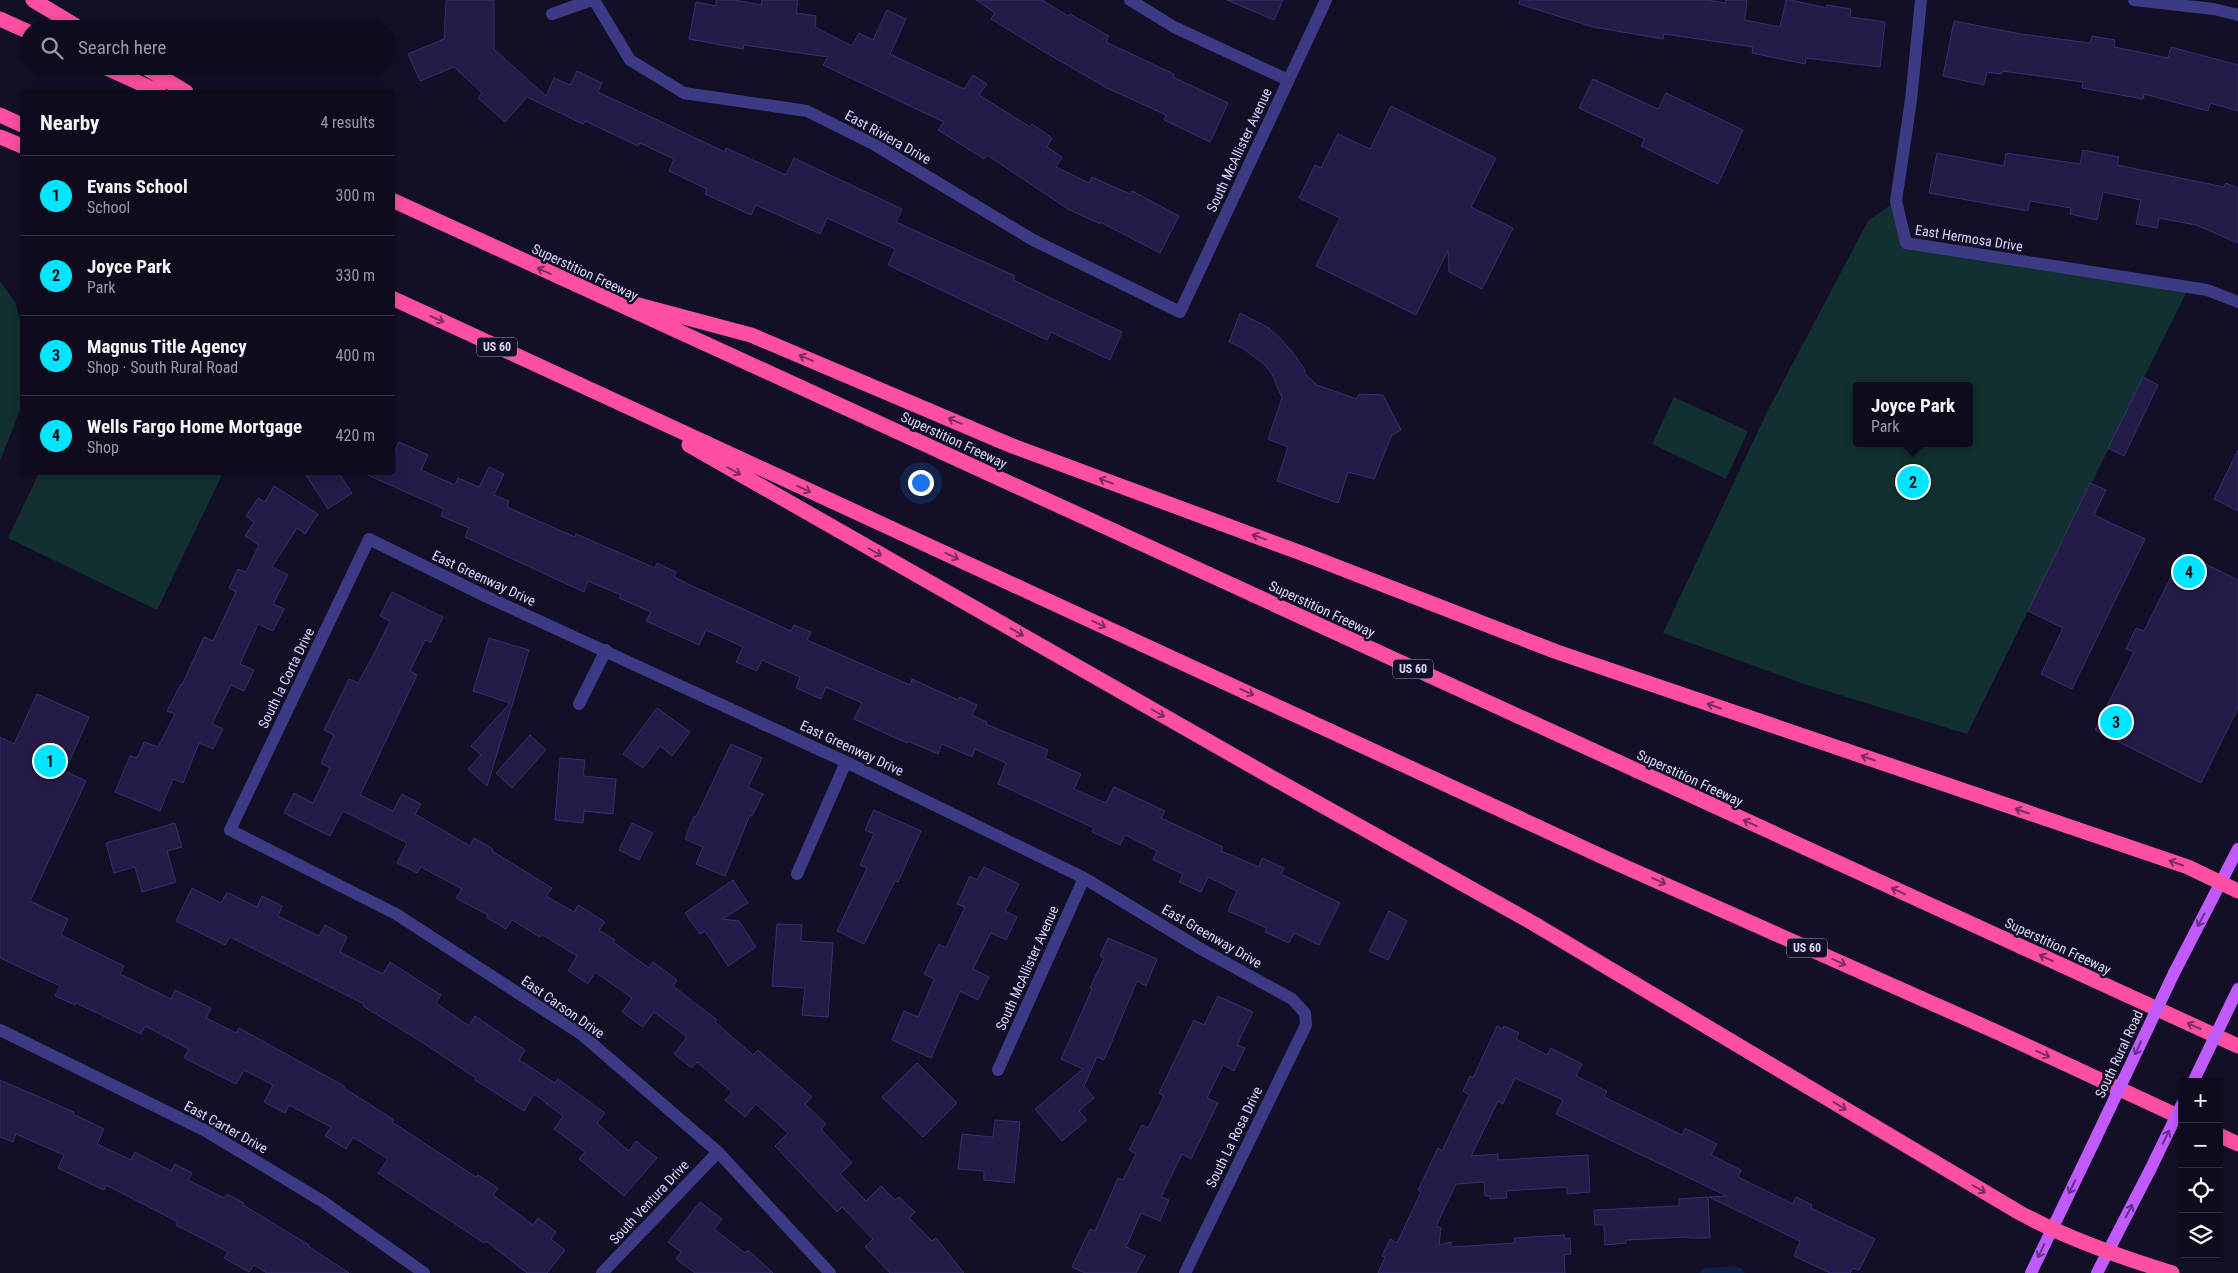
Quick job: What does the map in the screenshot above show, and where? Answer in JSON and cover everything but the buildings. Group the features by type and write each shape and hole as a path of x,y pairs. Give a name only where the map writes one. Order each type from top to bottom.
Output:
{"highway":[{"path":"33,0 66,20"},
{"path":"0,19 20,28"},
{"path":"122,75 155,90"},
{"path":"158,75 183,90"},
{"path":"0,114 20,124"},
{"path":"0,137 20,145"},
{"name":"Superstition Freeway","path":"395,201 2238,1046"},
{"path":"589,291 751,335 1010,445 1304,554 1557,652 2188,868 2238,891"},
{"name":"US 60","path":"395,299 1614,862 2178,1116"},
{"path":"601,395 1271,777 1531,922 1908,1148 2051,1230 2172,1273"},
{"path":"2223,1137 2238,1144"}],"main road":[{"name":"South Rural Road","path":"2031,1273 2182,958 2238,849"},
{"path":"2195,1078 2238,990"},
{"path":"2097,1273 2178,1112"}],"street":[{"path":"552,14 593,0"},
{"name":"East Riviera Drive","path":"593,0 630,60 684,93 807,112 875,145 1033,240 1180,312"},
{"path":"1130,0 1174,27 1288,80"},
{"name":"South McAllister Avenue","path":"1180,312 1326,0"},
{"name":"East Hermosa Drive","path":"1921,0 1911,100 1896,202 1906,243 2207,290 2238,302"},
{"path":"2134,0 2214,9 2238,15"},
{"name":"East Greenway Drive","path":"369,539 485,596 846,762 1084,878 1292,1000 1306,1013"},
{"name":"South la Corta Drive","path":"230,830 369,539"},
{"path":"579,704 606,650"},
{"path":"797,874 846,762"},
{"name":"East Carson Drive","path":"230,830 396,914 580,1034 718,1152 830,1273"},
{"name":"South McAllister Avenue","path":"998,1070 1084,878"},
{"name":"South La Rosa Drive","path":"1185,1273 1306,1025 1306,1013"},
{"name":"East Carter Drive","path":"0,1030 204,1130 322,1201 423,1273"},
{"name":"South Ventura Drive","path":"602,1273 718,1152"}],"green space":[{"path":"1896,201 1906,243 2189,287 1967,734 1804,684 1663,633 1767,412 1868,221"},
{"path":"0,281 15,302 20,319 20,410 0,461"},
{"path":"1674,397 1748,431 1726,479 1652,444"},
{"path":"38,475 222,475 157,610 8,538"}],"water":[{"path":"1735,1266 1742,1269 1745,1273 1699,1273 1705,1268"}],"place":[{"name":"Joyce Park","path":"1913,482"},
{"name":"Wells Fargo Home Mortgage","path":"2189,572"},
{"name":"Magnus Title Agency","path":"2116,722"},
{"name":"Evans School","path":"50,761"}]}
